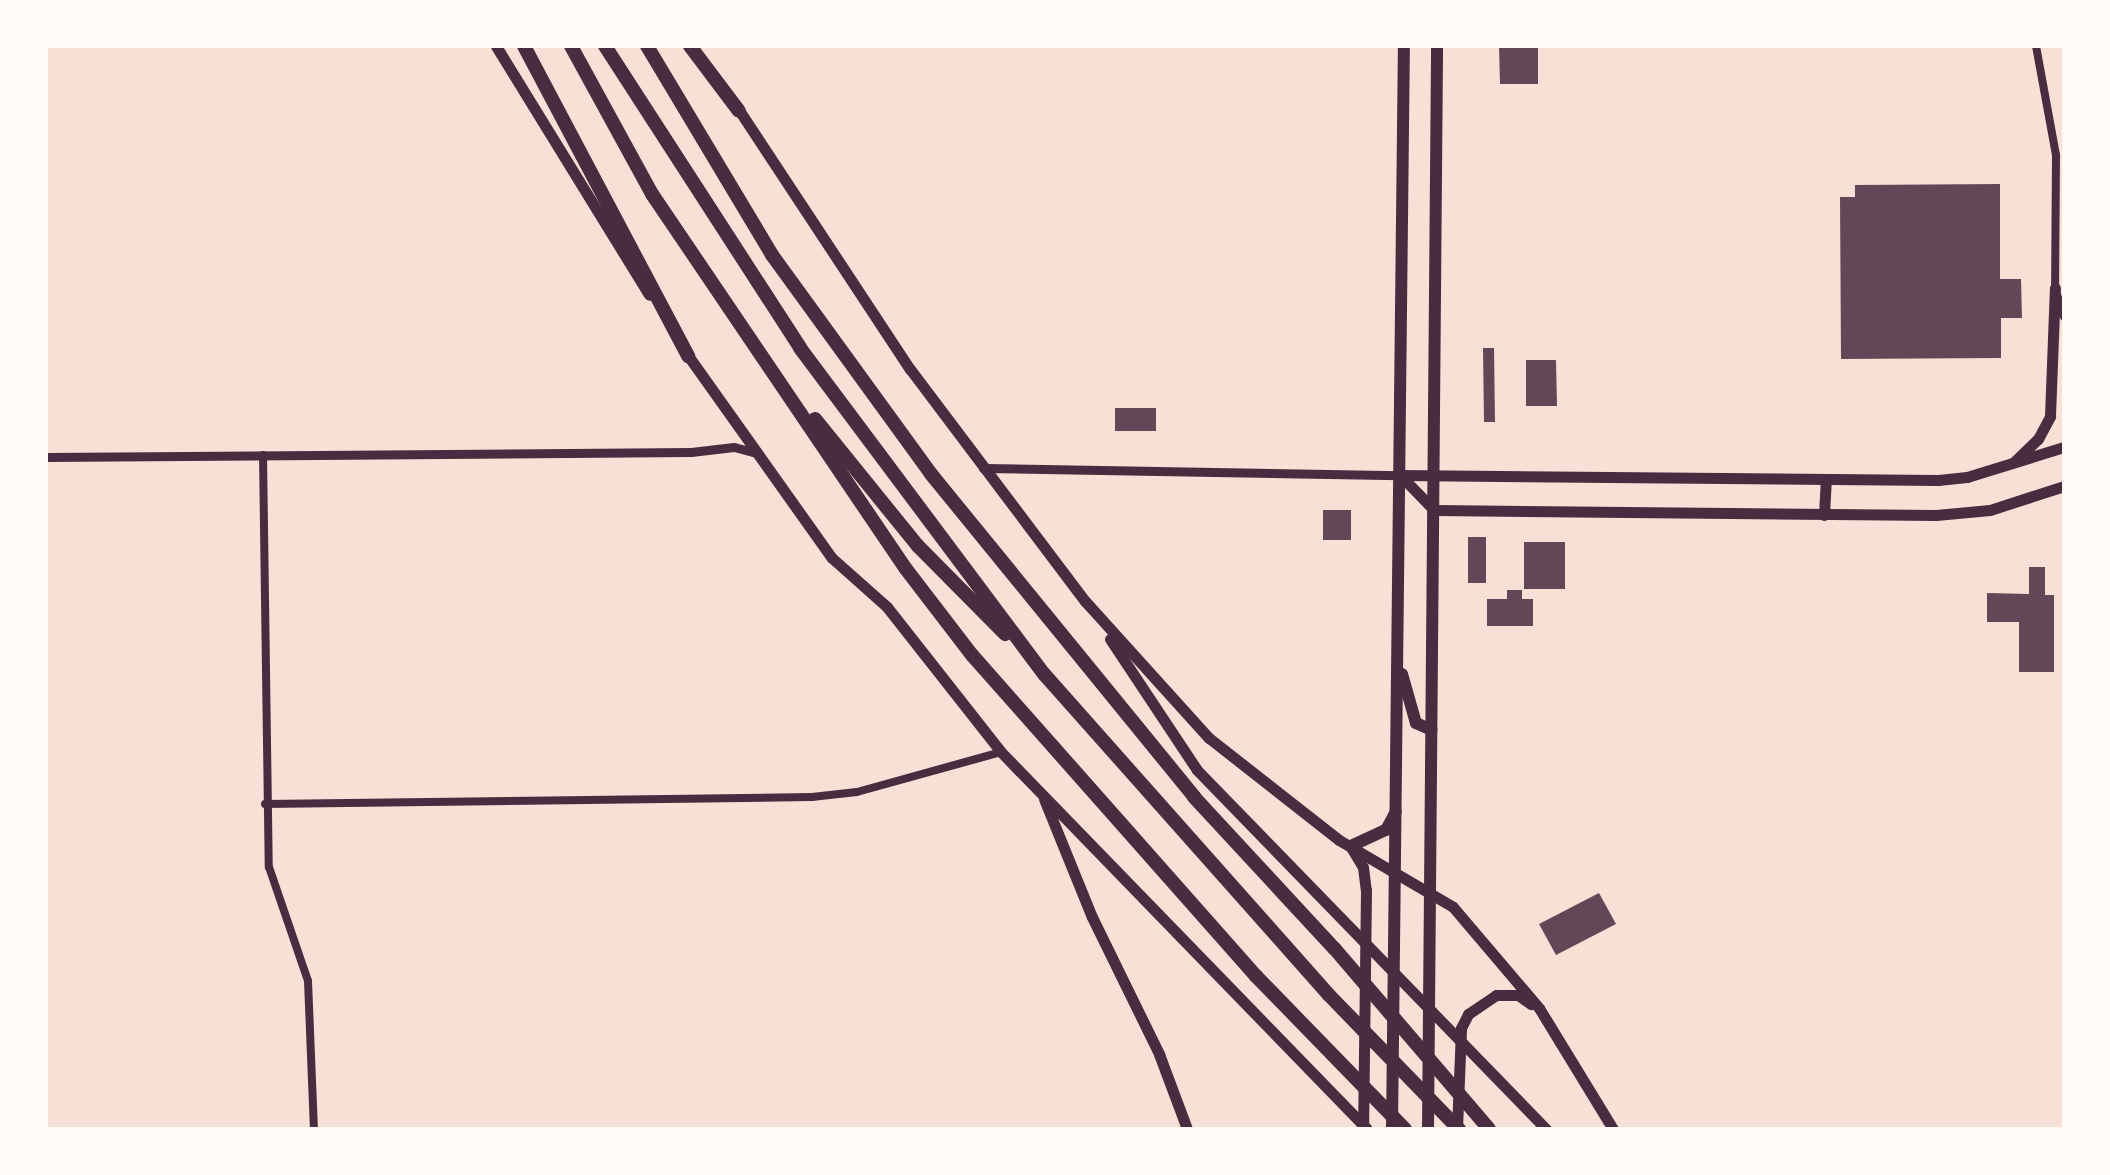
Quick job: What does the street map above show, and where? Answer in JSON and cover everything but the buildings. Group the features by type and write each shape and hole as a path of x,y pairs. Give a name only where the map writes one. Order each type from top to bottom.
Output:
{"highway":[{"path":"524,46 680,333 688,356"},
{"path":"571,46 652,194 906,569 972,655 1193,908 1405,1129"},
{"path":"605,46 800,348 1044,674"},
{"path":"647,46 772,255 931,474 1194,797 1334,948 1489,1129"},
{"path":"690,46 739,111"},
{"path":"757,347 918,546 1044,674 1329,995 1458,1129"}],"main road":[{"path":"496,46 688,356 832,558 887,607 1001,752 1365,1129"},
{"path":"699,46 842,272 981,468 1085,601 1209,738 1351,846 1431,893 1480,934 1539,1008 1613,1129"},
{"path":"1392,1129 1404,46"},
{"path":"1428,1129 1437,46"},
{"path":"2012,464 2038,439 2050,416 2055,288"},
{"path":"1400,475 1938,480 2012,464 2064,447"},
{"path":"1400,475 1434,510 1824,515 1974,512 2064,486"},
{"path":"1824,515 1826,479"},
{"path":"1085,601 1197,770 1307,889 1546,1129"},
{"path":"1398,660 1416,723 1432,730"},
{"path":"1040,791 1092,917 1159,1054 1187,1129"},
{"path":"1351,846 1386,830 1397,808"},
{"path":"1351,846 1363,867 1366,890 1365,1129"},
{"path":"1458,1129 1461,1028 1468,1014 1487,998 1507,994 1539,1008"}],"street":[{"path":"2036,46 2059,192 2055,288 2064,317"},
{"path":"46,457 691,452 734,447 757,453"},
{"path":"263,455 265,804 275,896 308,981 314,1129"},
{"path":"981,468 1400,475"},
{"path":"265,804 812,797 857,792 1001,752"}]}
